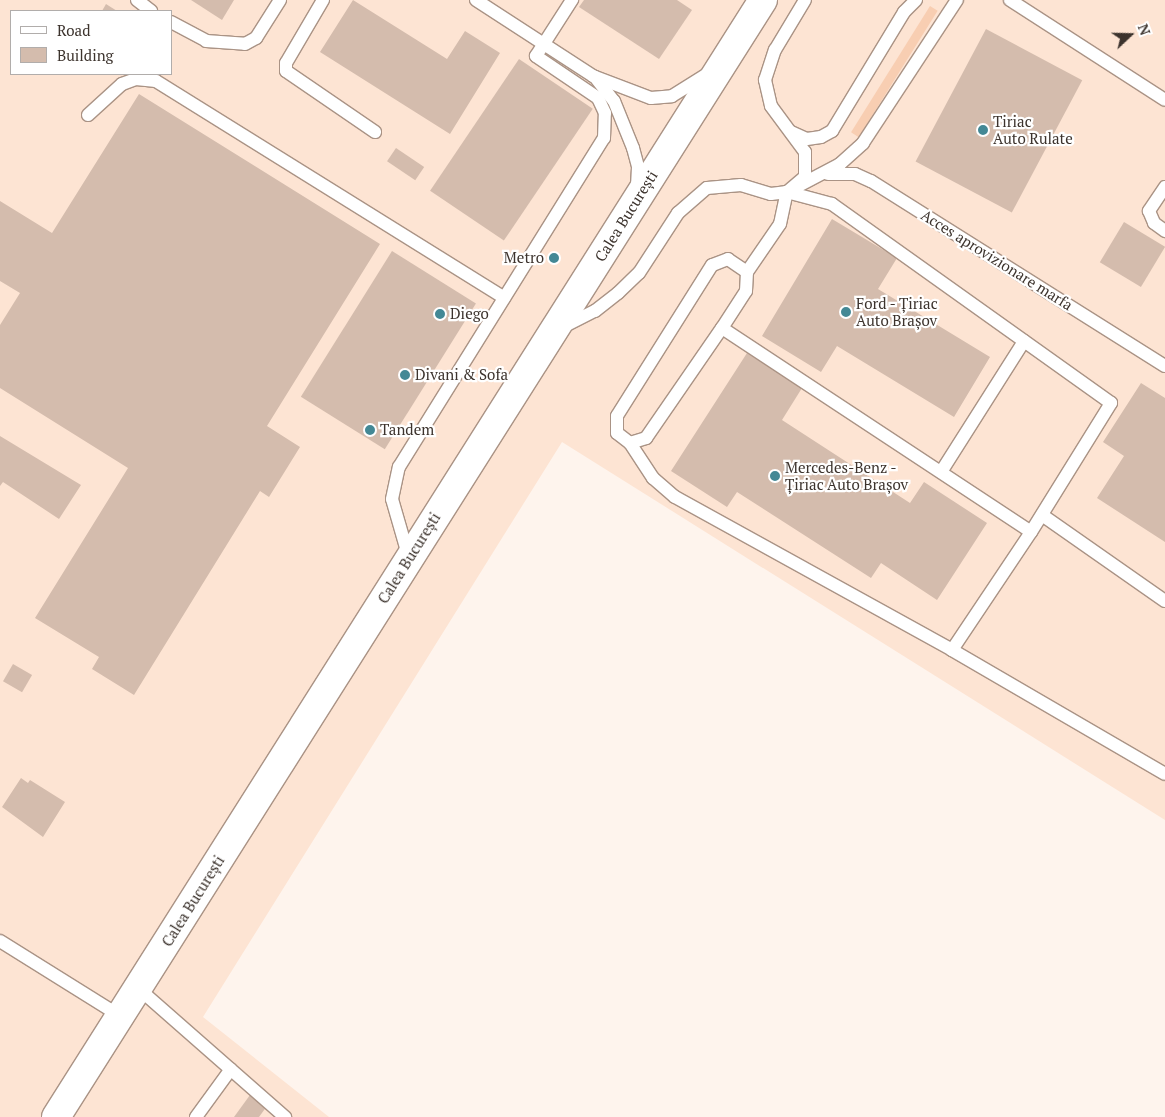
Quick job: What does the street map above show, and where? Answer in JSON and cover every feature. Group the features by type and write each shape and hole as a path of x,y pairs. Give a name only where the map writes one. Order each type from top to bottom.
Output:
{"main road":[{"name":"Calea București","path":"56,1117 763,0"}],"lane":[{"path":"137,0 150,10"},
{"path":"172,23 206,41 245,44 256,38 280,0"},
{"path":"323,0 286,63 286,71 375,132"},
{"path":"476,0 593,76 651,98 672,96 694,84 726,60"},
{"path":"409,558 392,499 399,467 604,138 605,113 598,98 536,56 572,0"},
{"path":"630,443 646,438 722,328 746,291 747,272 780,224 787,192 805,177 807,168 805,152 771,106 765,80 775,50 805,0"},
{"path":"792,132 807,139 821,137 840,122 890,35 916,0"},
{"path":"552,333 595,312 618,293 639,273 678,213 707,188 741,185 771,194 787,192 823,175 863,143 957,0"},
{"path":"1010,0 1165,100"},
{"path":"593,76 614,101 633,148 638,167 637,199"},
{"path":"88,115 122,84 136,80 156,81 504,298"},
{"name":"Acces aprovizionare marfa","path":"823,175 840,172 871,181 1165,366"},
{"path":"1165,188 1149,211 1154,223 1165,231"},
{"path":"787,192 832,204 1111,403 1042,515 952,650"},
{"path":"747,272 728,259 712,265 617,416 617,433 630,443 653,478 675,497 952,650 1165,774"},
{"path":"722,328 1031,532"},
{"path":"941,472 1024,341"},
{"path":"1042,515 1165,600"},
{"path":"0,941 120,1016"},
{"path":"138,988 285,1117"},
{"path":"196,1117 231,1069"}],"shaded area":[{"path":"0,0 1165,0 1165,820 562,442 203,1017 329,1117 0,1117"},
{"path":"930,6 938,11 859,137 851,132"}],"building":[{"path":"191,0 234,0 222,20"},
{"path":"353,0 447,59 465,31 500,53 450,134 320,52"},
{"path":"584,0 677,0 692,10 659,59 579,7"},
{"path":"106,4 115,10 103,10"},
{"name":"Tiriac Auto Rulate","path":"986,29 1082,80 1012,213 916,161"},
{"path":"519,59 593,109 504,241 430,191"},
{"path":"139,94 380,244 267,426 300,447 269,497 260,491 134,695 92,669 99,657 35,618 128,468 0,388 0,325 20,293 0,281 0,201 52,233"},
{"path":"396,148 424,167 415,180 387,161"},
{"name":"Ford - Țiriac Auto Brașov","path":"832,219 897,258 878,289 990,357 954,417 837,346 821,372 762,336"},
{"path":"1124,222 1165,247 1141,287 1100,262"},
{"path":"392,251 476,303 385,449 301,397"},
{"name":"Mercedes-Benz - Țiriac Auto Brașov","path":"747,353 802,388 782,420 910,503 924,482 987,523 937,600 881,563 871,578 737,492 727,507 671,471"},
{"path":"1141,383 1165,398 1165,542 1097,498 1124,456 1103,442"},
{"path":"0,436 81,485 59,519 3,482 0,486"},
{"path":"13,664 32,675 22,692 3,681"},
{"path":"21,778 28,783 30,780 65,802 43,837 2,807"},
{"path":"250,1095 267,1106 259,1117 234,1117"}],"place":[{"name":"Tiriac Auto Rulate","path":"983,130"},
{"name":"Metro","path":"554,258"},
{"name":"Ford - Țiriac Auto Brașov","path":"846,312"},
{"name":"Diego","path":"440,314"},
{"name":"Divani & Sofa","path":"405,375"},
{"name":"Tandem","path":"370,430"},
{"name":"Mercedes-Benz - Țiriac Auto Brașov","path":"775,476"}]}
